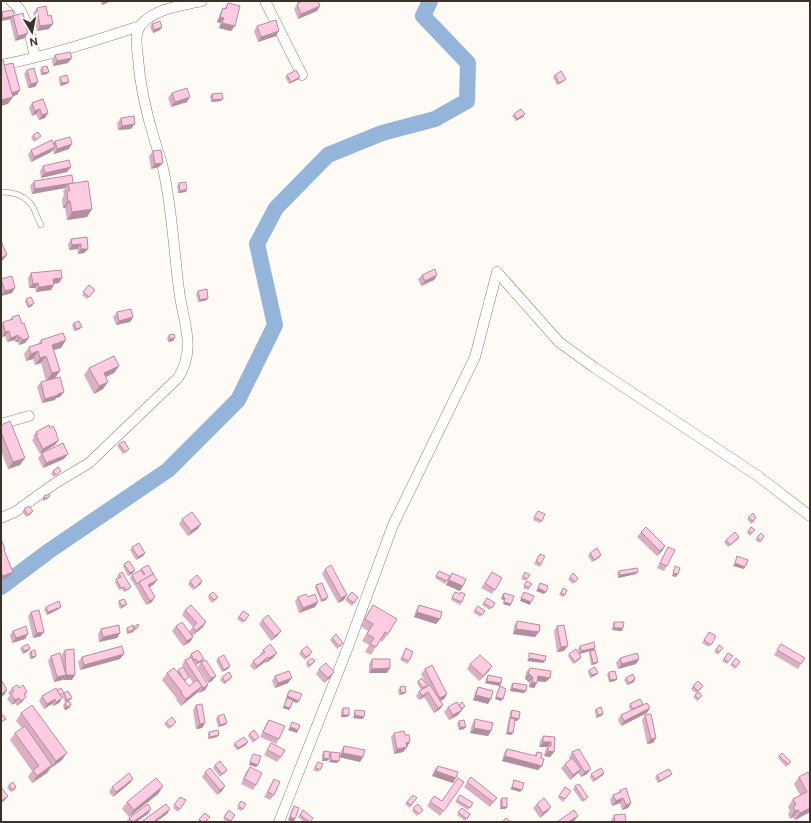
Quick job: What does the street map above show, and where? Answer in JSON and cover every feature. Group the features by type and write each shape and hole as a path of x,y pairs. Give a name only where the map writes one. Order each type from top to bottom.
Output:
{"street":[{"path":"11,1 14,3 25,21 30,34 35,57"},
{"path":"1,65 90,42 140,26 154,14 162,10 202,1"},
{"path":"265,1 302,75"},
{"path":"1,518 15,512 54,484 89,463 178,378 184,369 187,359 188,339 179,292 170,208 164,171 146,111 140,80 136,42 140,26"},
{"path":"279,822 348,647 393,525 475,357 497,272 559,342 595,368 758,476 810,516"},
{"path":"1,424 29,416"}],"lane":[{"path":"1,192 20,196 32,206 41,225"}],"building":[{"path":"302,1 318,1 320,6 301,14 297,4"},
{"path":"228,3 240,6 235,26 222,23 224,18 220,17 223,8 226,9"},
{"path":"46,6 48,16 51,15 53,24 40,26 37,8"},
{"path":"13,10 13,16 3,18 2,12"},
{"path":"23,13 28,33 18,36 13,16"},
{"path":"276,20 279,31 261,37 257,26"},
{"path":"160,21 162,27 154,30 152,24"},
{"path":"70,52 72,58 57,61 55,55"},
{"path":"1,60 3,60 13,97 1,100"},
{"path":"13,63 20,90 12,93 4,65"},
{"path":"47,66 49,72 43,73 42,67"},
{"path":"34,68 38,82 31,84 27,70"},
{"path":"296,70 300,77 291,82 287,75"},
{"path":"561,71 566,79 559,83 555,75"},
{"path":"67,75 69,82 62,83 60,77"},
{"path":"187,88 190,97 175,102 172,93"},
{"path":"222,93 223,99 213,100 212,94"},
{"path":"43,99 48,113 42,115 40,109 35,111 32,103"},
{"path":"521,109 525,114 517,119 514,114"},
{"path":"134,116 135,124 122,126 121,118"},
{"path":"38,132 41,136 36,140 33,135"},
{"path":"70,137 72,144 57,149 55,141"},
{"path":"52,140 55,147 34,157 31,150"},
{"path":"161,150 163,163 155,164 153,151"},
{"path":"69,160 71,167 45,173 43,166"},
{"path":"72,175 73,183 35,189 34,181"},
{"path":"88,181 92,209 72,212 70,201 68,201 67,191 70,191 68,184"},
{"path":"186,182 187,189 180,191 179,183"},
{"path":"87,237 88,249 81,249 81,244 72,245 71,239"},
{"path":"1,241 7,255 1,258"},
{"path":"435,269 437,275 425,281 422,275"},
{"path":"61,270 62,278 53,279 54,285 39,287 38,283 33,284 31,273"},
{"path":"12,276 15,288 5,291 1,279"},
{"path":"89,285 95,290 89,297 83,292"},
{"path":"207,289 208,298 200,300 198,291"},
{"path":"31,297 34,303 29,306 26,299"},
{"path":"131,309 133,317 119,321 117,312"},
{"path":"19,315 22,324 24,323 29,338 22,340 18,335 11,338 9,331 5,332 3,322 13,319 12,317"},
{"path":"79,321 82,327 76,329 74,323"},
{"path":"63,333 66,340 52,345 60,371 52,373 46,356 40,358 38,351 31,354 29,347 42,343 41,340"},
{"path":"174,334 175,338 170,339 169,335"},
{"path":"114,356 119,366 104,373 108,382 99,386 89,368"},
{"path":"60,377 64,392 45,399 41,382"},
{"path":"10,421 25,458 13,462 1,432 1,425"},
{"path":"49,425 50,428 53,426 59,440 43,449 36,432"},
{"path":"124,441 129,449 125,452 119,444"},
{"path":"63,443 68,454 46,463 42,453"},
{"path":"58,467 61,471 56,475 53,471"},
{"path":"49,494 50,496 45,499 44,496"},
{"path":"29,506 33,511 28,515 24,509"},
{"path":"538,511 545,514 542,521 534,517"},
{"path":"192,512 201,524 191,531 182,519"},
{"path":"753,513 756,518 752,521 749,517"},
{"path":"646,527 665,546 660,551 641,532"},
{"path":"751,527 755,530 752,533 748,531"},
{"path":"735,532 739,537 730,545 726,540"},
{"path":"761,533 764,536 761,541 757,537"},
{"path":"1,539 13,572 3,576 1,572"},
{"path":"139,543 145,553 138,557 132,547"},
{"path":"668,547 675,550 667,566 660,563"},
{"path":"597,548 601,555 594,560 590,553"},
{"path":"540,554 545,556 541,564 536,561"},
{"path":"737,556 748,560 745,567 735,563"},
{"path":"129,561 135,570 130,573 124,564"},
{"path":"148,565 154,575 153,574 137,584 132,575 141,570 144,575 145,574 141,569"},
{"path":"331,565 347,595 341,598 325,569"},
{"path":"675,566 680,568 678,574 673,573"},
{"path":"637,568 638,572 620,575 619,571"},
{"path":"439,571 450,576 447,581 436,576"},
{"path":"122,572 131,587 126,590 124,587 121,588 116,579 121,577 119,574"},
{"path":"492,572 502,578 495,590 485,583"},
{"path":"525,572 530,575 527,579 523,576"},
{"path":"452,573 466,579 463,586 449,580"},
{"path":"573,573 578,578 575,582 570,577"},
{"path":"153,574 157,580 148,585 155,597 150,601 139,582"},
{"path":"197,575 202,581 195,588 190,581"},
{"path":"527,581 532,584 529,588 524,585"},
{"path":"322,583 328,597 322,600 316,585"},
{"path":"540,583 548,586 546,592 538,588"},
{"path":"563,588 567,590 565,595 561,593"},
{"path":"213,592 218,597 214,600 209,595"},
{"path":"352,592 358,597 354,603 347,598"},
{"path":"455,592 465,594 462,602 452,598"},
{"path":"524,592 534,596 531,602 521,598"},
{"path":"504,593 514,596 511,604 504,602"},
{"path":"306,594 308,597 315,594 318,602 303,608 298,597"},
{"path":"487,598 495,603 492,608 484,603"},
{"path":"124,599 127,604 122,606 119,601"},
{"path":"59,601 61,607 48,612 46,607"},
{"path":"191,605 206,622 196,631 193,627 197,623 185,610"},
{"path":"373,605 397,619 388,634 385,632 376,647 370,644 374,638 367,634 373,624 365,619"},
{"path":"419,605 442,612 440,619 417,612"},
{"path":"478,606 485,611 482,615 475,610"},
{"path":"39,610 44,632 37,633 31,612"},
{"path":"243,611 249,615 245,621 239,617"},
{"path":"268,615 281,631 275,636 262,620"},
{"path":"517,621 540,625 539,632 516,629"},
{"path":"182,622 193,637 187,641 176,626"},
{"path":"614,622 624,622 623,628 614,628"},
{"path":"138,624 139,626 135,629 134,627"},
{"path":"119,625 120,633 103,637 101,629"},
{"path":"133,625 134,629 129,632 127,628"},
{"path":"564,625 568,646 561,647 557,626"},
{"path":"26,626 28,634 16,638 13,631"},
{"path":"709,632 716,636 711,645 704,640"},
{"path":"336,634 343,643 339,646 332,638"},
{"path":"594,642 595,648 581,651 580,646"},
{"path":"28,644 30,649 24,651 22,647"},
{"path":"270,644 277,653 269,658 268,657 257,666 253,661 265,652 263,650"},
{"path":"781,644 805,658 801,664 777,650"},
{"path":"719,645 723,648 719,652 716,650"},
{"path":"122,646 124,654 84,665 82,657"},
{"path":"307,646 312,652 306,657 301,651"},
{"path":"406,648 413,652 409,661 402,658"},
{"path":"74,649 75,675 66,675 65,650"},
{"path":"576,649 581,657 575,662 569,654"},
{"path":"35,650 36,656 32,657 31,651"},
{"path":"198,650 204,659 198,662 196,659 194,660 191,654"},
{"path":"595,650 598,662 593,663 590,651"},
{"path":"60,653 66,675 57,677 51,656"},
{"path":"529,653 546,656 545,661 529,658"},
{"path":"637,653 639,659 622,664 620,658"},
{"path":"728,653 733,656 728,662 724,659"},
{"path":"224,655 230,666 224,670 218,658"},
{"path":"480,655 492,666 483,676 470,664"},
{"path":"191,657 208,685 203,688 185,660"},
{"path":"312,658 315,661 310,665 307,662"},
{"path":"736,658 740,662 736,667 732,663"},
{"path":"372,659 390,659 390,668 372,669"},
{"path":"206,660 216,676 211,678 201,662"},
{"path":"326,663 334,672 328,678 319,669"},
{"path":"432,665 447,694 440,698 425,669"},
{"path":"183,667 189,677 184,680 178,670"},
{"path":"595,667 598,673 592,675 589,670"},
{"path":"174,668 189,686 197,680 202,686 186,699 167,673"},
{"path":"530,668 551,671 550,678 538,676 537,683 532,682 533,677 528,674"},
{"path":"289,671 292,678 278,683 275,676"},
{"path":"615,671 617,679 610,680 609,672"},
{"path":"229,672 232,677 225,682 222,677"},
{"path":"633,674 635,679 629,683 626,678"},
{"path":"488,675 502,678 501,683 487,681"},
{"path":"422,678 427,685 423,688 418,681"},
{"path":"2,681 7,690 1,694 1,682"},
{"path":"698,681 703,686 698,691 693,686"},
{"path":"513,683 527,685 526,691 512,688"},
{"path":"17,685 19,688 23,685 27,692 24,694 26,697 21,701 19,698 15,700 11,694 14,691 12,688"},
{"path":"430,685 443,705 438,708 428,692 422,696 419,691"},
{"path":"405,686 406,692 401,693 400,687"},
{"path":"500,686 506,689 503,699 496,697"},
{"path":"478,687 493,691 491,699 476,695"},
{"path":"56,688 62,698 56,702 55,699 47,704 42,696"},
{"path":"61,688 64,693 60,695 57,690"},
{"path":"290,690 302,694 299,701 287,696"},
{"path":"68,691 72,698 67,700 64,693"},
{"path":"699,692 702,696 698,699 695,695"},
{"path":"287,698 293,700 290,708 284,706"},
{"path":"640,699 643,704 633,709 630,704"},
{"path":"68,701 71,705 68,707 65,703"},
{"path":"457,702 462,710 453,715 448,707"},
{"path":"462,702 465,706 462,709 459,705"},
{"path":"647,703 650,708 624,721 621,715"},
{"path":"202,704 205,723 200,724 196,705"},
{"path":"32,705 67,753 56,761 21,713"},
{"path":"601,707 603,714 598,715 596,709"},
{"path":"343,708 349,708 349,715 343,715"},
{"path":"355,710 365,711 364,717 355,715"},
{"path":"512,710 520,712 519,719 511,717"},
{"path":"224,714 227,723 220,725 218,716"},
{"path":"651,714 656,738 651,739 645,715"},
{"path":"3,715 6,719 1,722 1,716"},
{"path":"172,717 176,722 170,727 166,722"},
{"path":"510,718 515,719 513,733 508,732"},
{"path":"475,719 493,723 491,731 474,728"},
{"path":"269,720 285,726 279,739 263,732"},
{"path":"464,720 466,727 460,727 459,721"},
{"path":"292,722 300,725 298,730 290,727"},
{"path":"25,726 52,765 37,776 33,770 39,766 15,733"},
{"path":"218,730 219,735 210,737 209,732"},
{"path":"254,730 259,737 255,740 249,734"},
{"path":"404,731 405,735 409,735 410,742 406,743 407,747 397,749 394,733"},
{"path":"543,736 555,737 554,752 548,751 548,746 551,746 551,742 543,742"},
{"path":"244,737 248,742 238,748 235,743"},
{"path":"271,743 285,750 281,757 267,750"},
{"path":"344,746 365,750 363,757 343,753"},
{"path":"507,749 536,756 537,752 542,753 541,758 544,759 542,766 505,756"},
{"path":"579,749 591,769 585,772 572,752"},
{"path":"324,751 330,752 329,759 324,758"},
{"path":"331,752 340,753 339,761 331,760"},
{"path":"782,753 791,762 788,764 779,756"},
{"path":"253,754 261,756 258,765 250,762"},
{"path":"572,758 581,769 573,775 565,764"},
{"path":"220,761 227,770 222,774 215,765"},
{"path":"318,762 323,764 320,770 315,767"},
{"path":"438,766 458,772 456,778 436,771"},
{"path":"250,767 262,773 256,785 244,779"},
{"path":"210,768 225,786 220,790 205,772"},
{"path":"601,768 604,773 595,779 591,774"},
{"path":"669,769 672,774 660,781 657,775"},
{"path":"808,772 810,776 810,808 800,813 798,810 795,811 793,807 796,805 793,799 807,792 799,777"},
{"path":"129,773 133,779 116,792 112,787"},
{"path":"471,777 497,798 493,802 467,782"},
{"path":"156,778 163,786 134,810 127,802"},
{"path":"458,778 464,782 444,811 430,802 434,796 442,801"},
{"path":"274,779 280,782 274,795 268,792"},
{"path":"514,780 524,783 522,790 512,787"},
{"path":"13,782 16,787 12,790 9,785"},
{"path":"579,784 588,797 584,800 575,786"},
{"path":"1,787 8,796 1,801"},
{"path":"565,787 571,791 565,799 559,796"},
{"path":"626,788 631,803 626,805 623,798 616,801 613,795"},
{"path":"413,795 417,798 411,805 407,802"},
{"path":"460,795 473,803 470,808 457,800"},
{"path":"180,797 186,800 180,809 174,805"},
{"path":"502,798 507,798 507,807 502,807"},
{"path":"544,798 551,807 543,813 537,804"},
{"path":"241,801 246,804 243,809 238,806"},
{"path":"148,804 151,809 133,822 129,818"},
{"path":"166,804 170,809 153,822 141,822"},
{"path":"418,804 423,810 419,814 413,808"},
{"path":"294,806 299,808 295,819 290,817"},
{"path":"462,808 470,814 467,819 458,812"},
{"path":"229,810 235,815 231,821 224,817"},
{"path":"303,810 313,818 310,822 300,815"},
{"path":"574,810 578,816 568,822 557,822"},
{"path":"205,813 210,817 205,822 202,822 199,819"},
{"path":"625,814 626,822 615,822 614,815"},
{"path":"506,818 511,822 502,822"}],"waterway":[{"path":"1,587 49,551 168,470 238,400 275,325 257,244 276,208 328,155 382,133 435,119 467,101 468,63 423,16 430,1"}]}
